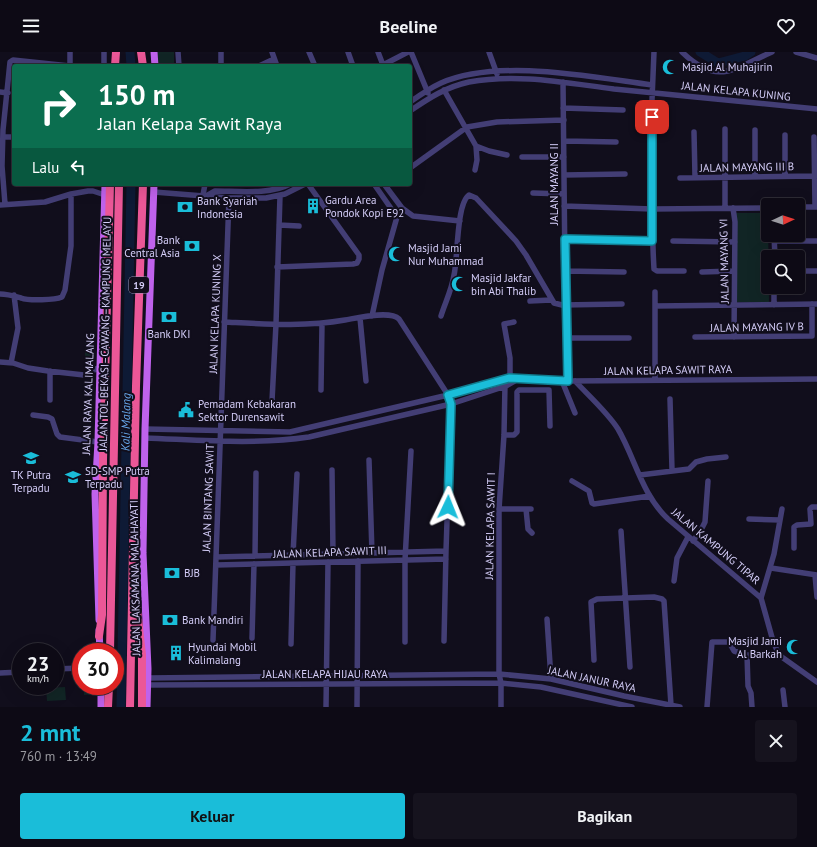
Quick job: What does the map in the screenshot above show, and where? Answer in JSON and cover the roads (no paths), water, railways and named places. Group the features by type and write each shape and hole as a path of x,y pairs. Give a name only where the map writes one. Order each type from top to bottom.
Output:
{"highway":[{"path":"116,64 117,52"},
{"path":"141,52 143,64"},
{"path":"99,636 102,616 103,453 110,186"},
{"name":"JALAN TOL BEKASI–CAWANG–KAMPUNG MELAYU","path":"110,643 119,186"},
{"name":"19","path":"130,707 136,394 143,186"},
{"path":"132,580 142,655 142,707"},
{"path":"108,707 109,695"}],"main road":[{"path":"154,52 155,64"},
{"name":"JALAN RAYA KALIMALANG","path":"99,643 96,569 95,494 98,442 105,186"},
{"name":"JALAN LAKSAMANA MALAHAYATI","path":"147,707 148,682 144,564 145,429 154,188"},
{"path":"101,695 101,707"}],"street":[{"path":"70,52 70,64"},
{"path":"104,52 104,64"},
{"path":"178,52 179,64"},
{"path":"221,52 221,64"},
{"path":"272,52 276,64"},
{"path":"310,52 314,64"},
{"path":"348,52 352,64"},
{"path":"378,52 382,64"},
{"path":"384,64 410,52 430,97"},
{"path":"489,52 497,71 498,78"},
{"path":"654,52 652,85 652,241 654,270 684,271"},
{"path":"682,52 698,66 707,70 725,71 740,68 772,52"},
{"path":"796,52 817,58"},
{"path":"263,64 274,59"},
{"path":"47,64 12,61 10,64 10,89 1,130 4,137 1,166 2,205 45,202 71,194 91,191 105,195"},
{"path":"412,101 440,83 455,78 497,71 556,72 652,85"},
{"name":"JALAN KELAPA KUNING","path":"412,110 430,97 444,90 469,82 498,78 529,78 817,109"},
{"name":"JALAN MAYANG II","path":"563,82 565,271 568,338 565,381"},
{"path":"0,92 10,89"},
{"path":"444,90 476,146 477,160 475,170"},
{"path":"563,108 623,110"},
{"path":"412,167 466,127 497,122 564,120"},
{"path":"725,129 725,208"},
{"path":"755,130 755,177"},
{"path":"694,132 695,177"},
{"path":"785,135 785,176"},
{"path":"4,137 12,137"},
{"path":"805,207 816,207 814,137"},
{"path":"564,141 616,142"},
{"path":"476,146 507,155"},
{"path":"522,157 564,156"},
{"path":"564,175 625,174"},
{"name":"JALAN MAYANG III B","path":"680,178 815,176"},
{"path":"205,186 206,195"},
{"path":"206,195 214,191 265,190 283,188 286,186"},
{"path":"154,188 229,198 266,198 280,196 303,186"},
{"path":"277,267 353,264 357,263 359,259 359,255 308,186"},
{"path":"375,186 397,217"},
{"path":"386,186 402,208 413,216 460,221"},
{"path":"532,193 564,194"},
{"path":"0,294 14,295 24,299 57,299 62,297 64,294 71,242 71,194"},
{"path":"440,316 455,273 457,236 466,198 469,195 474,196 516,241 551,300 555,304 622,304"},
{"path":"272,401 280,196"},
{"name":"JALAN KELAPA KUNING X","path":"220,431 229,198"},
{"path":"564,206 652,209 761,208"},
{"path":"372,316 382,270 397,217 402,208"},
{"name":"JALAN MAYANG VI","path":"733,208 734,337"},
{"path":"279,225 299,226"},
{"path":"565,239 652,241"},
{"path":"805,240 817,241"},
{"path":"673,241 734,242"},
{"path":"565,271 624,272"},
{"path":"702,272 734,271"},
{"path":"805,271 817,271"},
{"path":"655,292 655,380"},
{"path":"774,294 774,305"},
{"path":"11,363 18,328 14,295"},
{"path":"530,301 551,300"},
{"path":"655,306 814,304"},
{"name":"JALAN MAYANG IV B","path":"695,337 814,336 814,304"},
{"path":"224,322 322,324 372,316 394,316 399,319 448,395 451,404 444,641"},
{"path":"360,318 366,381"},
{"name":"JALAN KELAPA SAWIT I","path":"501,707 501,683 499,674 498,509 510,358 504,324 514,322"},
{"path":"321,390 322,324"},
{"path":"568,338 629,338"},
{"path":"0,362 50,372 84,375 100,367"},
{"path":"50,372 50,400"},
{"name":"JALAN KELAPA SAWIT RAYA","path":"145,429 290,432 518,379 565,381 817,379"},
{"path":"549,380 550,426"},
{"name":"JALAN KELAPA SAWIT RAYA","path":"145,438 220,442 290,440 309,437 451,404 507,381"},
{"path":"565,381 575,413"},
{"name":"JALAN KAMPUNG TIPAR","path":"575,381 618,430 650,496 663,515 761,598 773,641 779,655"},
{"path":"504,435 514,435 517,432 517,391 549,390"},
{"path":"670,399 672,470"},
{"path":"33,415 52,419 57,434 60,437 98,442"},
{"path":"165,430 165,439"},
{"name":"JALAN BINTANG SAWIT","path":"213,640 220,431"},
{"path":"405,642 405,560 411,451"},
{"path":"640,475 689,469 696,462 726,457"},
{"path":"369,460 372,553"},
{"path":"332,470 333,554"},
{"path":"255,556 256,473"},
{"path":"293,555 297,474"},
{"path":"572,481 589,491 592,503 594,504 650,496"},
{"path":"693,541 705,522 708,481"},
{"path":"794,548 794,527 797,525 811,524 810,509 812,507 817,507"},
{"path":"498,509 528,509 528,529 532,533"},
{"path":"761,598 771,568 782,509"},
{"path":"749,519 780,520"},
{"path":"621,531 630,667"},
{"path":"674,581 678,558 688,537"},
{"name":"JALAN KELAPA SAWIT III","path":"216,557 446,551"},
{"name":"JALAN KELAPA SAWIT III","path":"216,565 446,559"},
{"path":"357,707 358,561"},
{"path":"326,707 328,562"},
{"path":"291,644 293,563"},
{"path":"252,638 254,564"},
{"path":"771,568 816,575 817,597"},
{"path":"594,660 591,602 597,599 654,597 662,599 664,601 671,705"},
{"path":"547,619 551,680"},
{"path":"707,707 712,642 729,642 734,652 747,655 779,655 817,682"},
{"path":"747,655 748,686 751,693 752,707"},
{"name":"JALAN KELAPA HIJAU RAYA","path":"148,682 190,678 499,674"},
{"name":"JALAN JANUR RAYA","path":"499,674 551,680 680,707"},
{"path":"189,685 190,678"},
{"name":"JALAN KELAPA HIJAU RAYA","path":"148,682 189,685 501,683"},
{"name":"JALAN JANUR RAYA","path":"501,683 540,687 632,707"},
{"path":"783,690 785,707"}],"waterway":[{"name":"Kali Malang","path":"130,52 131,64"},
{"path":"700,52 718,63 745,56 751,52"},
{"name":"Kali Malang","path":"121,707 131,186"}],"place":[{"name":"Masjid Al Muhajirin","path":"670,67"},
{"name":"Gardu Area Pondok Kopi E92","path":"313,206"},
{"name":"Bank Syariah Indonesia","path":"185,207"},
{"name":"Bank Central Asia","path":"192,246"},
{"name":"Masjid Jami Nur Muhammad","path":"396,254"},
{"name":"Masjid Jakfar bin Abi Thalib","path":"459,284"},
{"name":"Bank DKI","path":"169,317"},
{"name":"Pemadam Kebakaran Sektor Durensawit","path":"186,410"},
{"name":"TK Putra Terpadu","path":"31,458"},
{"name":"SD-SMP Putra Terpadu","path":"73,477"},
{"name":"BJB","path":"172,573"},
{"name":"Bank Mandiri","path":"170,620"},
{"name":"Masjid Jami Al Barkah","path":"794,647"},
{"name":"Hyundai Mobil Kalimalang","path":"176,653"}]}
